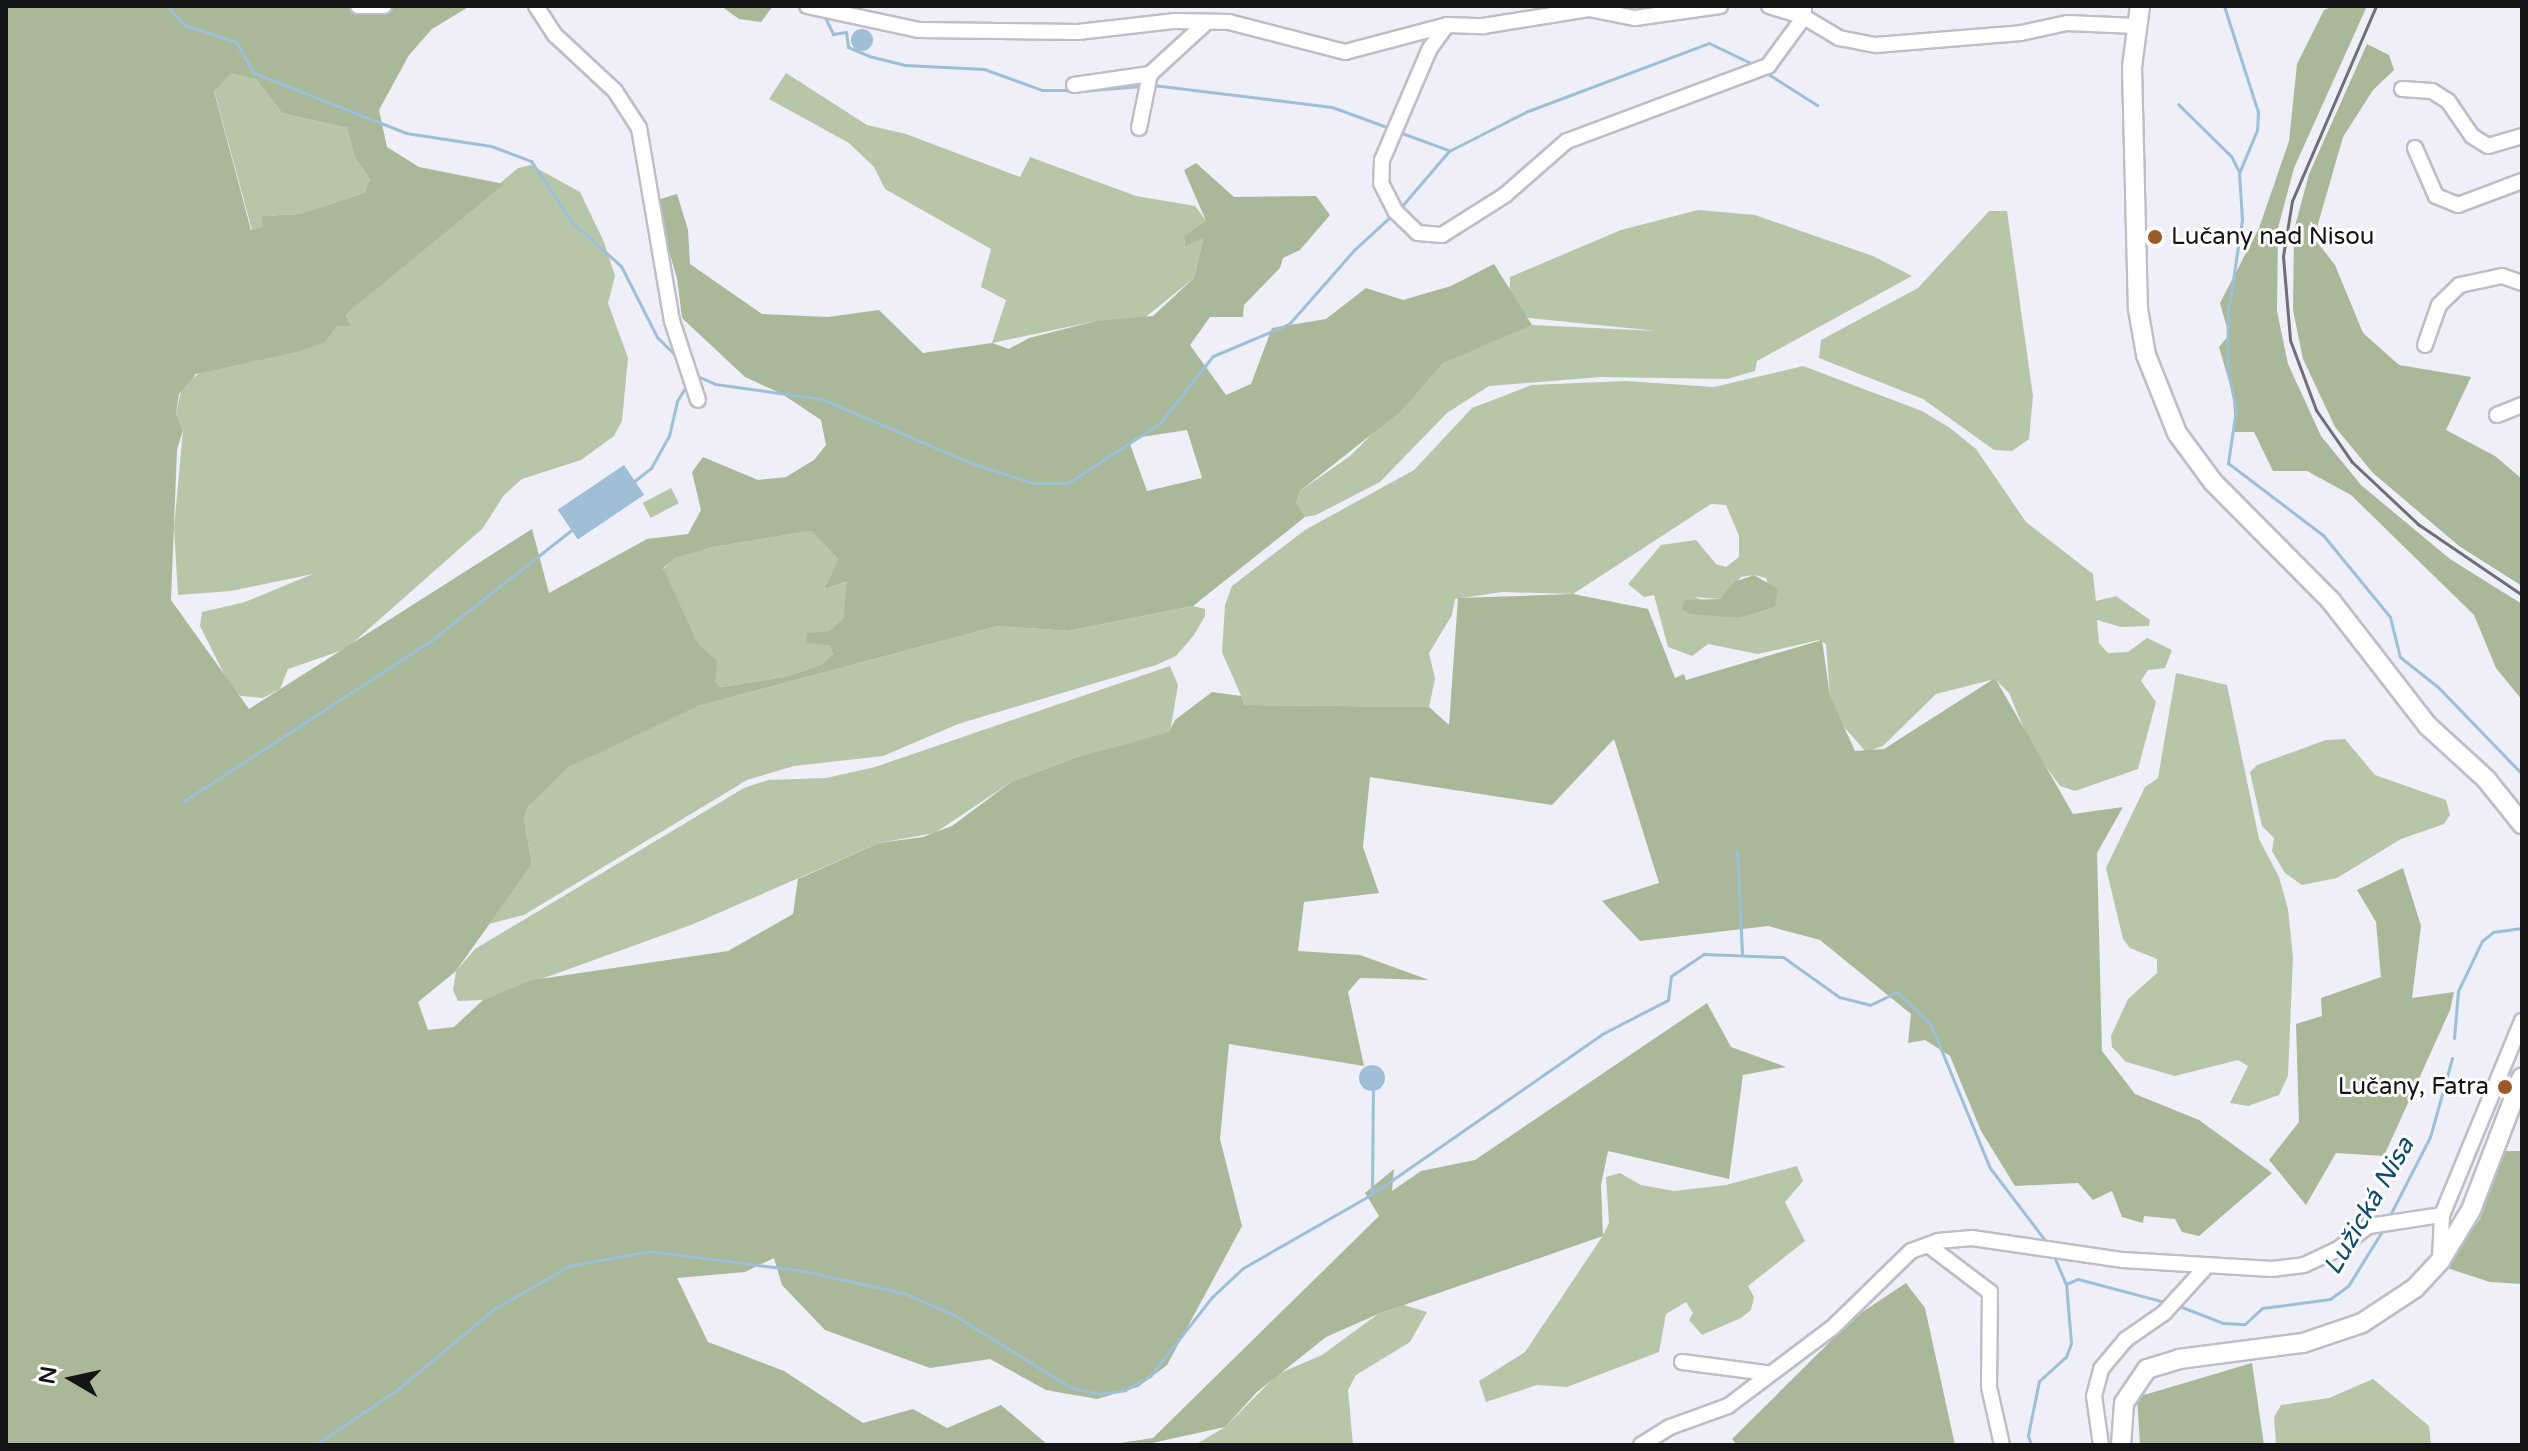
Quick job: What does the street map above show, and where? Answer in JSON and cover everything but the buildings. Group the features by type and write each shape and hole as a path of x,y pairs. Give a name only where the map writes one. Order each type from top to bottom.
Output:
{"main road":[{"path":"2140,6 2136,26 2138,309 2146,355 2177,433 2213,482 2331,601 2428,726 2478,771 2522,824"},
{"path":"2121,1445 2124,1403 2147,1369 2179,1359 2282,1348 2336,1333 2395,1305 2440,1261 2471,1210 2522,1077"}],"street":[{"path":"358,6 384,6"},
{"path":"536,6 555,35 615,91 645,141 672,321 698,400"},
{"path":"809,6 919,30 1078,32 1229,22 1345,52 1447,25 1483,26 1589,9 1635,18 1720,6"},
{"path":"1769,6 1804,11 1839,38 1876,45 2007,34 2067,23 2136,26"},
{"path":"1447,25 1430,48 1382,160 1381,183 1396,212 1418,233 1442,235 1505,195 1567,141 1761,70 1782,51 1804,11"},
{"path":"1074,85 1150,74 1207,22"},
{"path":"1139,128 1150,74"},
{"path":"2402,89 2432,91 2448,101 2472,136 2488,146 2522,136"},
{"path":"2415,148 2436,196 2458,205 2522,181"},
{"path":"2425,345 2439,305 2460,285 2502,276 2522,283"},
{"path":"2497,415 2522,405"},
{"path":"1641,1445 1670,1427 1728,1406 1767,1373 1832,1328 1891,1268 1928,1245 1972,1238 2204,1269 2304,1265 2388,1221 2442,1215 2448,1210 2517,1047 2522,1021"},
{"path":"2440,1261 2442,1215"},
{"path":"1928,1245 1990,1292 1989,1387 2002,1445"},
{"path":"2101,1445 2094,1396 2101,1369 2125,1340 2164,1313 2204,1269"},
{"path":"1682,1362 1767,1373"}],"green space":[{"path":"6,6 470,6 432,29 409,55 379,110 387,147 419,167 504,184 352,309 346,316 351,326 338,326 324,343 300,351 196,374 179,394 176,414 183,430 177,450 171,600 249,709 532,529 549,593 647,539 688,534 701,510 692,472 703,457 758,480 786,477 814,460 826,445 821,420 782,394 745,377 682,318 677,278 654,201 677,194 688,230 690,264 762,314 828,317 879,310 923,353 992,343 1009,349 1029,338 1096,321 1153,316 1194,278 1203,239 1185,246 1184,236 1206,221 1184,170 1196,163 1234,197 1316,196 1330,215 1300,250 1283,258 1280,268 1244,305 1243,317 1210,317 1190,345 1226,395 1251,384 1272,328 1326,319 1366,288 1403,300 1451,286 1494,264 1532,325 1443,363 1401,411 1300,491 1296,503 1305,517 1193,606 1068,631 998,626 698,706 569,767 527,808 524,820 532,864 456,971 418,1002 428,1030 454,1027 483,1000 533,980 728,951 793,914 798,879 879,843 923,837 952,826 1011,782 1077,757 1169,732 1175,720 1212,692 1241,696 1245,705 1429,707 1449,725 1458,598 1573,594 1648,609 1675,678 1684,674 1686,680 1822,640 1830,696 1855,751 1884,749 1995,678 2073,814 2123,807 2097,853 2102,1051 2135,1094 2199,1120 2272,1173 2199,1236 2182,1232 2175,1219 2144,1216 2143,1223 2122,1217 2112,1191 2093,1200 2078,1183 2015,1186 1981,1131 1950,1056 1925,1040 1908,1043 1911,1014 1820,940 1768,926 1640,941 1602,901 1659,883 1614,739 1552,805 1370,777 1363,847 1379,893 1304,902 1298,951 1360,955 1429,980 1360,978 1348,992 1364,1066 1229,1044 1220,1139 1242,1226 1167,1365 1138,1387 1097,1399 1046,1390 990,1359 930,1368 825,1330 782,1285 774,1258 745,1272 677,1278 708,1342 784,1371 863,1423 913,1409 947,1428 1001,1405 1048,1445 6,1445","holes":["231,73 256,79 282,113 347,128 355,158 370,179 364,193 299,214 262,216 263,227 251,230 214,91","1187,430 1202,478 1147,491 1130,444 1135,438","811,531 838,559 824,589 847,582 843,619 828,631 807,633 806,643 829,645 833,654 821,665 785,677 721,687 715,681 718,661 698,643 663,568 675,558 713,547"]},
{"path":"721,6 773,6 761,22 739,19"},
{"path":"2334,6 2367,6 2294,168 2278,228 2277,311 2288,364 2321,436 2361,485 2450,559 2522,604 2522,700 2496,668 2474,615 2351,495 2307,471 2273,471 2254,432 2235,432 2233,395 2219,347 2229,335 2220,303 2259,228 2289,141 2297,64 2324,10"},
{"path":"2367,44 2389,55 2394,70 2373,90 2343,137 2314,238 2335,265 2363,333 2399,365 2471,377 2446,430 2495,456 2522,479 2522,586 2459,546 2373,473 2335,427 2303,359 2293,310 2294,230 2309,174"},
{"path":"231,72 256,79 282,113 347,128 355,158 370,179 364,193 299,214 263,216 264,228 252,230 214,90"},
{"path":"786,73 867,125 906,134 1020,177 1030,157 1136,196 1195,206 1207,222 1184,236 1185,245 1203,239 1194,278 1142,320 1096,321 992,343 1006,300 981,287 991,249 885,189 874,167 849,143 769,99"},
{"path":"531,165 580,192 604,242 615,276 608,303 628,358 622,421 614,436 581,460 522,479 504,495 483,528 346,649 288,669 280,689 263,698 241,696 232,690 200,626 202,612 245,602 313,574 231,591 178,595 174,528 183,430 176,414 182,386 201,372 324,343 352,309 518,168"},
{"path":"1698,210 1755,215 1873,256 1912,276 1757,361 1755,371 1727,379 1601,377 1489,386 1447,413 1380,482 1316,515 1305,517 1299,512 1296,503 1300,491 1350,456 1443,363 1465,350 1532,325 1657,331 1509,316 1510,277 1621,230"},
{"path":"1989,211 2007,211 2033,396 2029,439 2012,451 1994,450 1923,399 1819,358 1821,340 1918,288"},
{"path":"1803,366 1922,411 1976,449 2026,522 2093,574 2096,601 2116,596 2150,620 2149,626 2121,627 2097,620 2099,643 2108,653 2128,652 2147,638 2172,650 2165,668 2148,670 2141,681 2156,702 2138,769 2075,791 2060,786 2031,746 2009,693 1995,679 1936,694 1883,746 1866,752 1839,721 1830,696 1826,644 1819,640 1758,654 1708,644 1692,656 1668,647 1654,595 1644,597 1628,584 1661,545 1696,540 1716,564 1726,567 1739,557 1739,536 1726,505 1711,504 1573,594 1502,592 1455,599 1452,615 1429,653 1435,679 1429,707 1245,705 1222,652 1225,605 1232,586 1305,530 1414,470 1472,408 1532,385 1626,381 1714,387","holes":["1754,575 1766,578 1775,607 1741,618 1695,597 1720,599 1741,577"]},
{"path":"671,488 679,503 651,518 643,503"},
{"path":"811,531 838,559 824,589 848,582 843,619 828,631 807,634 829,645 833,654 821,665 785,677 721,687 714,680 718,661 698,643 663,569 674,558 713,547"},
{"path":"1754,575 1778,589 1775,607 1741,618 1690,614 1682,609 1684,600 1720,599 1734,582"},
{"path":"1193,606 1205,609 1205,616 1176,656 1156,665 958,724 883,756 794,766 747,780 524,915 489,924 532,864 524,820 527,808 569,767 622,739 698,706 998,626 1068,631"},
{"path":"1170,666 1178,685 1170,732 1077,757 1011,782 935,833 879,843 691,925 483,1000 458,1001 453,990 456,971 475,949 744,788 768,780 826,778 875,767"},
{"path":"2176,673 2227,685 2259,839 2279,877 2288,909 2293,957 2288,1076 2279,1095 2248,1106 2230,1103 2248,1066 2238,1060 2175,1076 2126,1062 2112,1047 2111,1036 2128,999 2157,973 2157,959 2130,948 2123,939 2106,868 2145,787 2158,778"},
{"path":"2345,739 2375,775 2446,800 2450,815 2444,824 2401,839 2337,878 2302,885 2285,873 2272,851 2274,838 2262,826 2250,772 2257,765 2326,740"},
{"path":"2403,868 2421,926 2412,998 2454,992 2450,1010 2384,1156 2336,1153 2306,1205 2269,1160 2299,1122 2296,1024 2322,1016 2321,998 2381,977 2376,922 2357,890"},
{"path":"1707,1003 1731,1047 1786,1067 1743,1075 1729,1179 1608,1151 1601,1185 1603,1236 1378,1314 1326,1337 1257,1392 1225,1427 1143,1445 1107,1445 1153,1438 1379,1216 1365,1193 1394,1169 1392,1191 1421,1171 1475,1160"},
{"path":"2502,1151 2522,1151 2522,1284 2490,1282 2444,1267 2480,1219"},
{"path":"1797,1166 1803,1181 1785,1202 1805,1241 1748,1286 1754,1297 1751,1310 1741,1318 1702,1335 1689,1320 1693,1313 1686,1302 1666,1314 1659,1352 1567,1387 1537,1385 1486,1402 1479,1381 1525,1352 1602,1237 1609,1223 1606,1177 1620,1173 1641,1185 1674,1191 1726,1185"},
{"path":"1906,1283 1925,1308 1955,1445 1737,1445 1732,1439 1855,1317"},
{"path":"1404,1305 1427,1312 1410,1342 1356,1375 1348,1390 1353,1445 1195,1445 1225,1427 1278,1374 1322,1355 1378,1314"},
{"path":"2252,1363 2264,1445 2140,1445 2137,1397"},
{"path":"2373,1379 2429,1426 2431,1445 2276,1445 2274,1417 2281,1405 2329,1398"}],"water":[{"path":"862,29 870,32 873,40 870,48 862,51 854,48 851,40 854,32"},
{"path":"624,465 644,495 578,540 558,510"},
{"path":"1372,1065 1381,1069 1385,1078 1381,1087 1372,1091 1363,1087 1359,1078 1363,1069"}],"waterway":[{"path":"167,6 185,25 236,42 254,73 406,133 491,146 531,161 573,223 621,266 657,337 677,357"},
{"path":"2224,6 2258,112 2257,130 2239,173 2242,220 2228,313 2227,368 2236,409 2228,463 2323,535 2390,617 2400,657 2438,687 2522,774"},
{"path":"825,17 833,34 846,32 848,47 869,56 905,65 984,69 1042,90 1074,90"},
{"path":"1401,207 1449,151 1528,111 1709,43 1755,65"},
{"path":"1765,72 1817,105"},
{"path":"1153,85 1332,107 1392,129"},
{"path":"1081,91 1141,86"},
{"path":"2178,104 2231,156 2239,172"},
{"path":"1399,132 1448,150"},
{"path":"695,375 715,384 822,399 968,462 1033,483 1068,483 1160,423 1213,356 1289,324 1354,250 1392,215"},
{"path":"633,482 651,468 669,436 677,401 688,383"},
{"path":"184,801 429,642 574,528"},
{"path":"1737,851 1742,955"},
{"name":"Lužická Nisa","path":"2454,1038 2458,991 2482,941 2493,932 2522,928"},
{"path":"315,1445 397,1390 494,1309 569,1266 650,1251 803,1271 904,1293 954,1315 1070,1387 1098,1394 1125,1390 1150,1376 1212,1297 1243,1268 1372,1194 1602,1034 1668,1000 1671,976 1704,954 1783,957 1839,997 1870,1005 1897,992 1931,1025 1990,1168 2048,1244"},
{"name":"Lužická Nisa","path":"2389,1217 2430,1137 2452,1058"},
{"path":"1372,1194 1373,1087"},
{"name":"Lužická Nisa","path":"2179,1306 2223,1323 2245,1324 2262,1308 2330,1299 2348,1286 2384,1228"},
{"path":"2053,1254 2066,1284"},
{"name":"Lužická Nisa","path":"2031,1445 2028,1435 2039,1381 2066,1357 2071,1343 2066,1284 2078,1279 2168,1303"}],"railway":[{"path":"2376,6 2292,201 2283,256 2290,340 2316,410 2352,462 2418,524 2522,595"}],"place":[{"name":"Lučany nad Nisou","path":"2155,237"},
{"name":"Lučany, Fatra","path":"2505,1087"}]}
